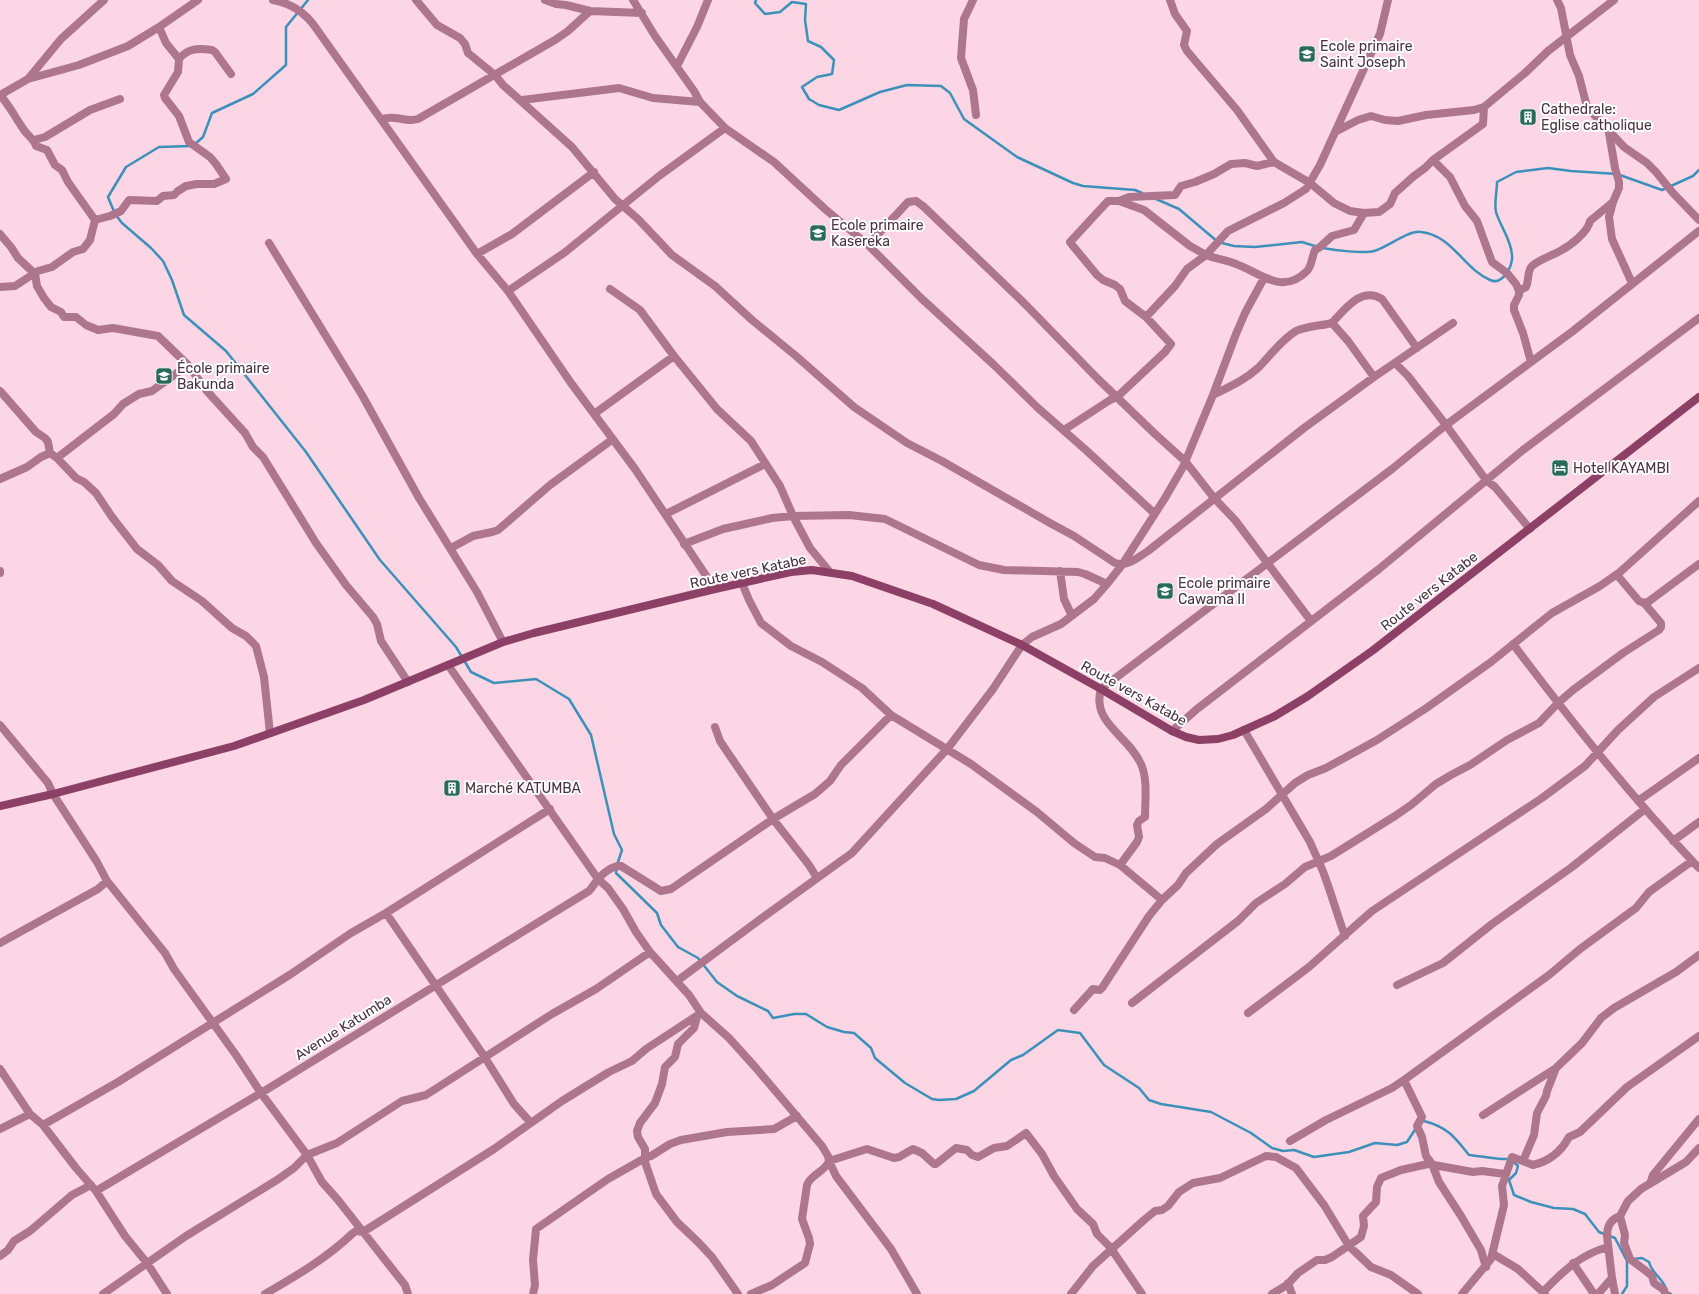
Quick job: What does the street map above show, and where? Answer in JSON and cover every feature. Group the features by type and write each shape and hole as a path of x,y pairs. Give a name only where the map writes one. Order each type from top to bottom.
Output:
{"street":[{"path":"28,79 61,39 104,0"},
{"path":"17,285 38,271 52,267 73,252 87,246 95,220 68,182 62,170 55,165 46,150 36,146 34,140 26,133 7,103 0,95 28,79 79,65 128,46 198,0"},
{"path":"273,0 290,4 304,13 382,119 477,254 508,291 594,414 636,469 715,589"},
{"path":"416,0 437,25 460,38 465,44 468,52 495,75 503,85 522,100 572,147 622,206 638,219 672,255 715,286 854,407 906,443 942,461 1074,536 1115,563 1122,565 1128,564 1148,551 1304,428 1374,377 1453,323"},
{"path":"545,0 556,4 590,11 642,13"},
{"path":"633,0 655,36 694,90 700,102 725,128 774,162 824,209 868,244 921,298 994,364 1038,408 1064,430 1154,514"},
{"path":"676,66 697,26 708,0"},
{"path":"973,0 964,19 961,58 973,90 976,115"},
{"path":"1170,0 1175,14 1187,32 1184,45 1187,51 1237,110 1274,162 1310,183 1334,203 1345,209 1364,213 1379,212 1390,204 1392,197 1399,189 1433,160 1483,124 1484,107"},
{"path":"1146,317 1175,286 1187,269 1206,255 1222,235 1284,203 1304,190 1310,183 1352,99 1380,34 1388,0"},
{"path":"1557,0 1561,8 1570,55 1579,76 1587,108 1609,133 1624,147 1646,163 1699,220"},
{"path":"1335,132 1364,117 1371,116 1385,120 1398,121 1426,115 1474,110 1484,107 1526,72 1548,50 1614,0"},
{"path":"382,119 390,116 410,121 418,119 555,40 568,31 590,11"},
{"path":"159,27 166,43 179,59"},
{"path":"95,220 121,211 129,200 157,201 165,196 174,195 178,190 186,186 197,184 214,184 226,179 210,157 189,142 179,116 164,95 178,72 179,59 185,52 212,50 231,74"},
{"path":"522,100 619,88 653,98 700,102"},
{"path":"34,140 45,137 90,110 120,99"},
{"path":"508,291 564,253 672,167 725,128"},
{"path":"1609,133 1619,182 1619,188 1609,217 1612,240 1632,283"},
{"path":"1433,160 1450,177 1465,206 1477,221 1492,262 1507,273 1519,291 1519,295 1514,305 1514,310 1523,333 1531,362"},
{"path":"1119,201 1129,197 1175,195 1181,186 1208,177 1231,164 1245,163 1257,166 1274,162"},
{"path":"477,254 512,234 594,172"},
{"path":"868,244 908,202 911,200 919,203 1024,303 1087,368 1154,433 1185,461 1214,498 1234,520 1311,620"},
{"path":"1064,430 1117,397 1171,346 1171,342 1146,317 1125,301 1120,289 1097,275 1070,242 1108,201 1119,201 1144,210 1190,246 1206,255 1237,264 1264,278 1285,283 1295,279 1309,269 1314,250 1320,247 1332,236 1354,230 1364,213"},
{"path":"1519,291 1526,287 1532,266 1550,255 1561,251 1589,225 1590,221 1613,202"},
{"path":"1120,865 1140,837 1137,825 1138,821 1145,817 1144,773 1137,756 1106,721 1101,712 1098,699 1101,689 1392,469 1446,425 1573,331 1699,231"},
{"path":"0,234 11,246 18,258 34,274 37,286 52,307 61,312 64,317 76,317 86,325 100,330 113,328 137,333 153,334 158,336 188,365 206,390 245,433 253,447 263,457 316,543 346,585 373,617 377,624 381,641 408,682"},
{"path":"270,243 362,394 419,498 477,592 503,642"},
{"path":"677,981 852,853 948,748 993,689 1022,645 1032,637 1061,624 1094,599 1107,584 1122,565 1165,498 1185,461 1245,313 1264,278"},
{"path":"0,288 17,285 37,286"},
{"path":"610,289 640,310 674,356 718,409 751,441 780,486 793,516 810,548 829,571"},
{"path":"1213,395 1251,374 1295,332 1332,323 1351,303 1364,295 1376,296 1382,300 1417,348"},
{"path":"1172,731 1197,709 1420,536 1523,450 1699,318"},
{"path":"1332,323 1348,341 1374,377"},
{"path":"594,414 674,356"},
{"path":"1395,363 1408,376 1486,480 1495,487 1530,529"},
{"path":"57,458 78,444 129,400 139,394 152,391 188,365"},
{"path":"0,391 36,432 45,438 48,442 50,453 57,458 76,478 84,482 96,493 112,517 137,549 158,565 172,581 202,601 232,628 246,636 256,646 264,677 270,733"},
{"name":"Route vers Katabe","path":"0,806 53,794 204,755 364,700 503,642 534,633 715,589 791,572 812,570 829,571 852,576 933,604 1022,645 1172,731 1199,740 1218,739 1233,735 1275,716 1343,672 1699,397"},
{"path":"451,548 473,536 498,530 550,484 613,439"},
{"path":"0,479 28,467 41,457 50,453"},
{"path":"666,514 765,464"},
{"path":"1074,1010 1093,989 1100,990 1102,988 1149,916 1162,900 1178,885 1186,873 1205,855 1283,796 1293,785 1308,775 1345,758 1377,740 1419,713 1514,644 1552,613 1617,575 1699,501"},
{"path":"684,544 723,529 772,518 849,515 885,519 979,565 1004,570 1060,571 1085,574 1107,584"},
{"path":"1644,603 1648,602 1699,564"},
{"path":"1060,571 1064,599 1072,616"},
{"path":"1132,1003 1238,921 1256,903 1279,889 1305,866 1331,856 1412,805 1436,784 1451,774 1470,765 1507,740 1539,723 1558,703 1617,658 1659,630 1661,623 1644,603 1639,601 1617,575"},
{"path":"742,583 761,623 791,646 822,662 862,688 891,715 948,748 1038,812 1074,843 1095,856 1106,858 1120,865 1162,900"},
{"path":"1514,644 1598,753 1673,841 1699,868"},
{"path":"448,665 598,878 608,888 623,908 636,932 650,952 689,995 699,1015 736,1046 822,1146 828,1156 836,1176 873,1224 899,1262 916,1294"},
{"path":"1248,1013 1292,980 1345,936 1372,911 1542,798 1585,766 1618,730 1654,697 1699,668"},
{"path":"773,819 811,797 826,785 841,765 891,715"},
{"path":"0,725 41,773 97,862 107,881 165,953 174,969 261,1093 307,1155 322,1182 405,1285 408,1294"},
{"path":"715,727 720,741 773,819 809,864 817,878"},
{"path":"1244,730 1310,842 1317,861 1325,876 1345,936"},
{"path":"1638,801 1699,758"},
{"path":"43,1125 118,1082 291,974 351,933 386,913 550,809"},
{"path":"1397,985 1443,963 1467,943 1572,867 1645,809"},
{"name":"Avenue Katumba","path":"0,1256 8,1250 14,1241 30,1232 72,1195 94,1188 261,1093 589,891 594,886 598,878 617,865 661,891 671,889 773,819"},
{"path":"1673,841 1699,822"},
{"path":"1290,1141 1326,1120 1392,1088 1404,1080 1549,975 1580,949 1636,908 1649,892 1692,860"},
{"path":"0,943 98,889 107,881"},
{"path":"386,913 484,1056 514,1104 531,1123"},
{"path":"102,1294 186,1236 277,1180 294,1168 307,1155 337,1143 402,1101 426,1094 464,1071 484,1056 596,988 650,952"},
{"path":"1482,1115 1556,1068 1578,1047 1601,1018 1614,1008 1676,972 1699,955"},
{"path":"265,1294 303,1272 332,1252 356,1231 363,1232 494,1149 562,1101 609,1072 632,1061 646,1049 699,1015"},
{"path":"699,1015 694,1028 678,1044 675,1057 665,1067 662,1084 655,1103 638,1127 638,1137 644,1149 645,1158 656,1194 680,1225 712,1258 738,1294"},
{"path":"1462,1294 1486,1267 1493,1254 1505,1202 1502,1186 1512,1157 1535,1165 1556,1154 1564,1146 1569,1137 1580,1132 1627,1087 1699,1036"},
{"path":"1523,1161 1534,1135 1537,1113 1546,1096 1556,1068"},
{"path":"0,1069 30,1114 43,1125 76,1168 94,1188 125,1236 147,1263 167,1294"},
{"path":"1404,1080 1422,1117 1417,1126 1426,1156 1432,1164 1439,1182 1481,1250 1486,1267"},
{"path":"0,1129 30,1114"},
{"path":"533,1294 535,1286 533,1260 536,1229 608,1179 670,1144 680,1140 727,1132 774,1129 797,1116"},
{"path":"1650,1184 1653,1175 1699,1119"},
{"path":"751,1294 772,1285 805,1263 809,1250 809,1238 802,1219 807,1185 829,1161 867,1149 889,1156 899,1157 913,1149 922,1153 934,1164 936,1164 956,1148 967,1150 972,1155 978,1157 994,1148 1007,1146 1026,1133 1042,1154 1054,1176 1077,1209 1093,1224 1097,1234 1111,1249 1142,1294"},
{"path":"1615,1294 1607,1230 1613,1220 1620,1216 1630,1199 1640,1189 1686,1162 1699,1148"},
{"path":"1071,1294 1093,1266 1155,1211 1164,1209 1179,1192 1189,1185 1202,1180 1210,1181 1220,1178 1266,1156 1279,1158 1298,1170 1324,1205 1349,1246 1371,1267 1391,1275 1418,1294"},
{"path":"1272,1294 1317,1260 1329,1258 1361,1237 1364,1226 1363,1216 1376,1202 1377,1187 1381,1178 1401,1170 1432,1164 1473,1172 1482,1171 1505,1174"},
{"path":"1620,1216 1625,1235 1624,1243 1630,1259 1646,1270 1652,1276 1654,1283 1662,1289 1665,1294"},
{"path":"1493,1254 1518,1269 1544,1293 1573,1263 1597,1250 1608,1247"},
{"path":"1573,1263 1594,1294"},
{"path":"1598,1294 1612,1278"},
{"path":"1288,1283 1292,1294"}],"waterway":[{"path":"195,144 203,137 212,113 253,94 286,65 286,27 308,0"},
{"path":"756,0 755,3 765,14 780,12 792,2 806,4 805,20 808,41 821,47 834,60 832,74 817,77 802,87 809,99 819,105 839,110 880,92 907,85 941,86 950,93 964,119 1017,157 1073,183 1083,186 1135,190 1142,193"},
{"path":"191,146 159,147 126,167 108,197 115,214 122,223 151,248 163,261 172,280 184,315 226,351 306,452 380,560 456,647 471,672 494,683 536,679 569,699 591,735 614,834 622,850 616,873 657,913 661,925 678,947 698,958 717,982 737,996 768,1011 773,1018 794,1014 806,1014 827,1027 854,1033 871,1048 875,1058 905,1083 932,1099 956,1099 974,1091 1011,1060 1023,1055 1058,1030 1080,1033 1104,1065 1139,1088 1149,1100 1161,1104 1211,1112 1251,1133 1272,1148 1283,1151 1294,1150 1314,1157 1349,1152 1375,1143 1397,1145 1407,1142 1416,1128"},
{"path":"1323,248 1369,252 1380,249 1404,236 1416,232 1432,234 1450,246 1481,275 1495,281 1499,280 1506,274 1512,259 1508,238 1495,209 1497,182 1516,172 1548,168 1617,174 1662,190 1693,176 1699,170"},
{"path":"1156,199 1179,209 1218,242 1234,246 1255,247 1302,242 1318,247"},
{"path":"1422,1122 1432,1123 1450,1133 1469,1155 1509,1159"},
{"path":"1513,1161 1518,1166 1516,1173 1509,1180 1514,1195 1531,1202 1554,1208 1573,1209 1585,1214 1599,1232 1615,1238 1627,1261"},
{"path":"1634,1259 1642,1258 1649,1262 1653,1270 1664,1284 1667,1292 1671,1294"},
{"path":"1622,1294 1627,1286 1627,1261"}],"place":[{"name":"Ecole primaire Saint Joseph","path":"1307,54"},
{"name":"Cathedrale: Eglise catholique","path":"1528,117"},
{"name":"Ecole primaire Kasereka","path":"818,233"},
{"name":"École primaire Bakunda","path":"164,376"},
{"name":"Hotel KAYAMBI","path":"1560,468"},
{"name":"Ecole primaire Cawama II","path":"1165,591"},
{"name":"Marché KATUMBA","path":"452,788"}]}
